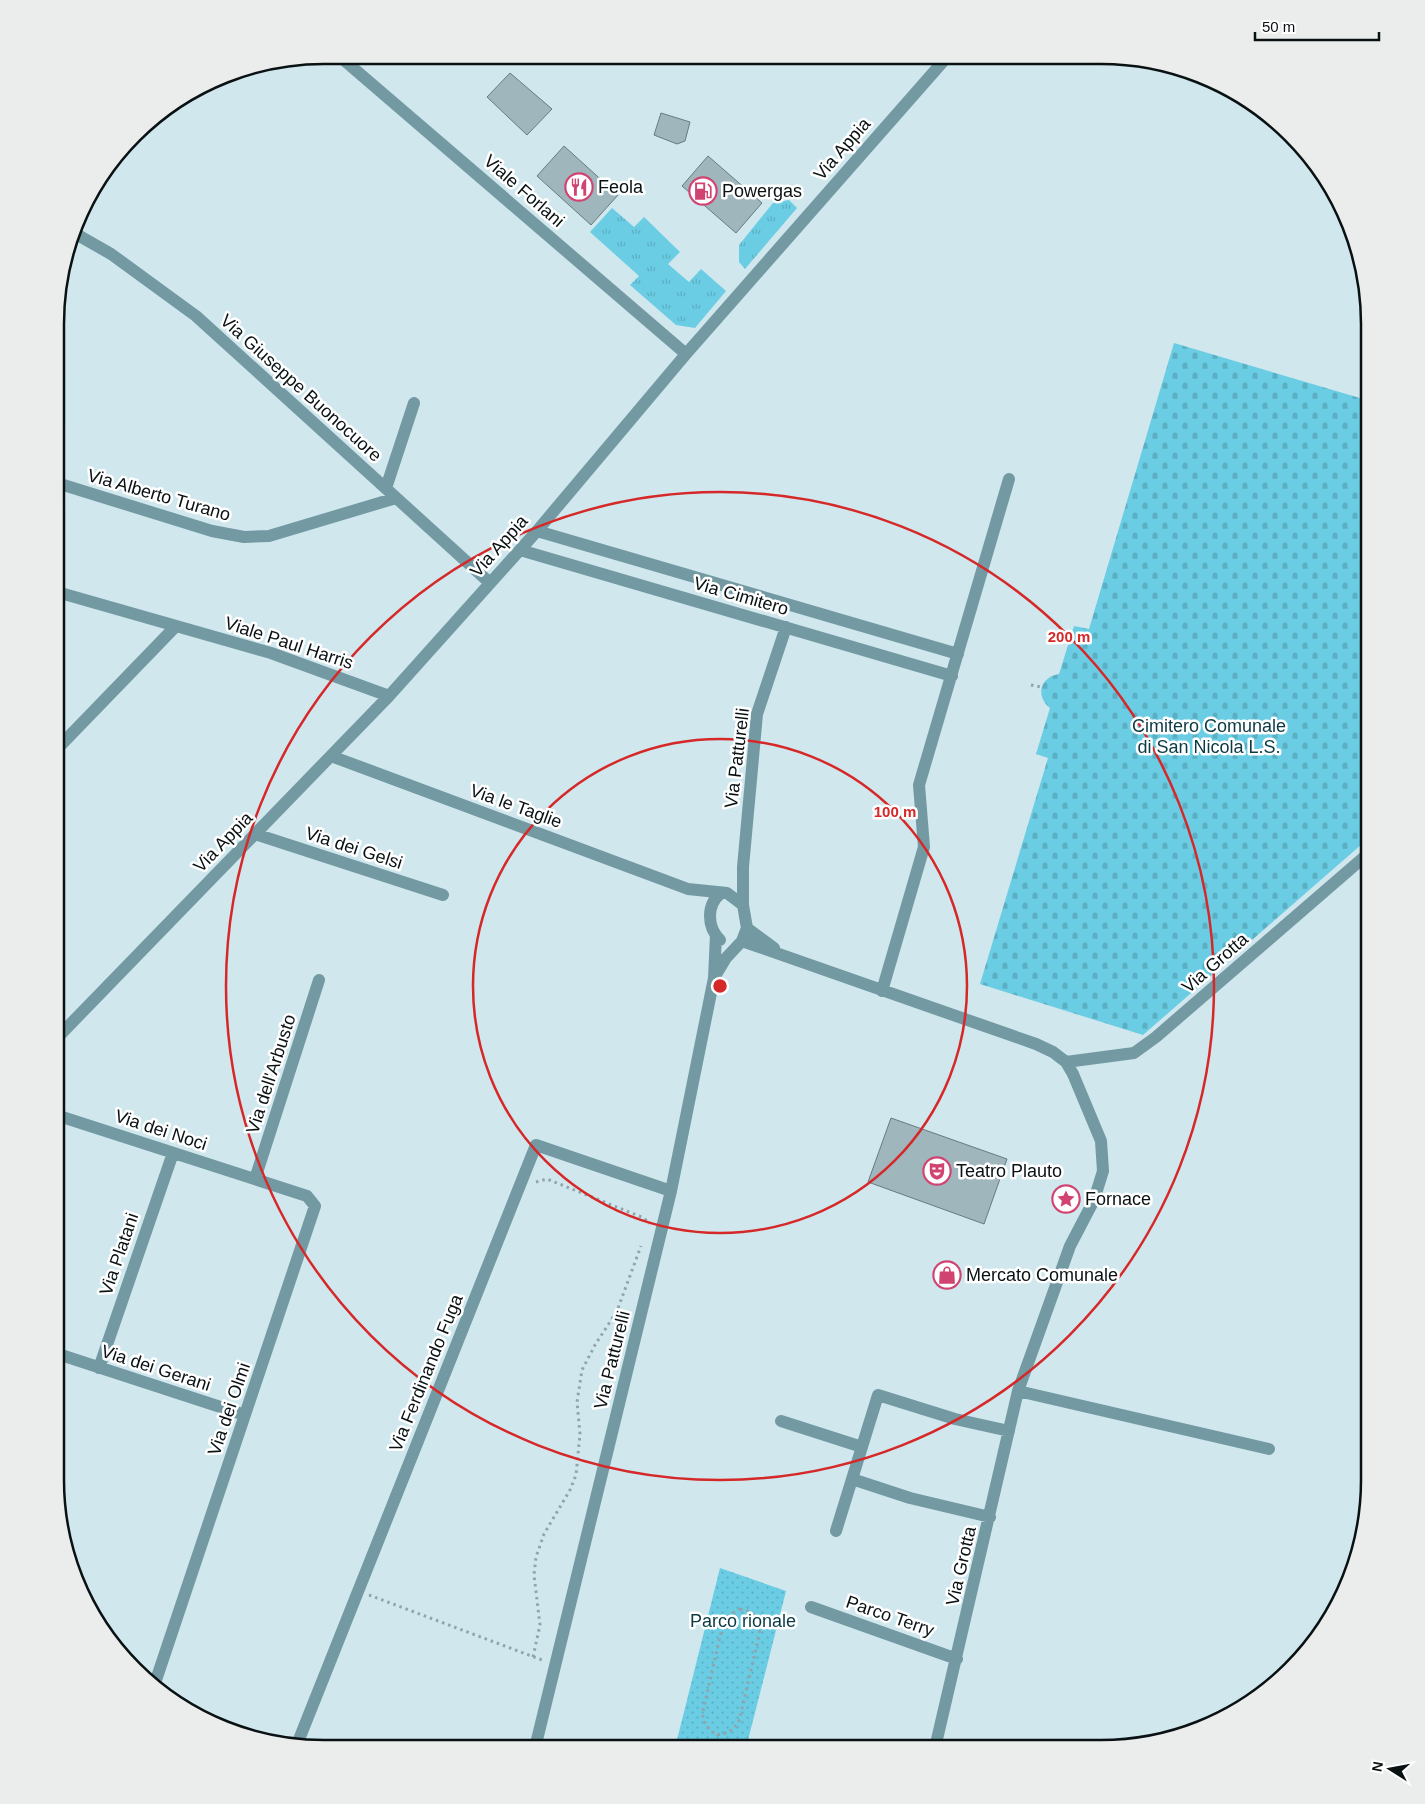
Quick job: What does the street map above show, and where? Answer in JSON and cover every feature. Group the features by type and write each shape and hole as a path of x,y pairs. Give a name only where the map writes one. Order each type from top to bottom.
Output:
{"street":[{"name":"Viale Forlani","path":"348,64 686,354"},
{"name":"Via Appia","path":"64,1031 390,696 537,531 686,354 940,64"},
{"name":"Via Giuseppe Buonocuore","path":"80,236 111,254 196,316 490,583"},
{"path":"386,488 414,403"},
{"path":"882,991 924,847 919,785 1010,479"},
{"name":"Via Alberto Turano","path":"64,485 212,531 244,537 269,536 396,498"},
{"name":"Via Cimitero","path":"537,531 958,654"},
{"name":"Via Cimitero","path":"520,550 952,676"},
{"name":"Viale Paul Harris","path":"64,594 272,653 390,696"},
{"path":"64,742 176,626"},
{"name":"Via Patturelli","path":"714,978 739,943 747,928 743,905 743,867 757,714 786,627"},
{"name":"Via le Taglie","path":"331,756 688,888 724,893"},
{"name":"Via dei Gelsi","path":"255,834 442,895"},
{"name":"Via Grotta","path":"937,1740 1018,1391 1070,1246 1094,1200 1103,1172 1101,1141 1096,1125 1066,1062 1134,1053 1156,1037 1361,860"},
{"name":"Via Patturelli","path":"537,1740 671,1191 714,978 716,935 710,925 711,909 715,897 724,893 743,867"},
{"name":"Via le Taglie","path":"688,888 711,909"},
{"path":"724,893 743,905"},
{"path":"747,928 784,956"},
{"path":"716,935 725,943 739,943 784,956 1036,1044 1054,1052 1066,1062"},
{"name":"Via dell'Arbusto","path":"255,1179 320,980"},
{"name":"Via dei Noci","path":"64,1118 255,1179"},
{"name":"Via Ferdinando Fuga","path":"299,1739 536,1145 671,1191"},
{"name":"Via Platani","path":"99,1368 173,1153"},
{"name":"Via dei Olmi","path":"156,1680 315,1206 307,1196 255,1179"},
{"name":"Via dei Gerani","path":"64,1356 245,1415"},
{"path":"1018,1391 1269,1449"},
{"path":"836,1531 878,1395 955,1419 1009,1431"},
{"path":"781,1421 862,1447"},
{"path":"852,1479 910,1498 990,1517"},
{"name":"Parco Terry","path":"811,1607 957,1659"}],"path":[{"path":"1031,685 1041,687"},
{"path":"532,1184 538,1180 547,1179 644,1218 649,1224 647,1232"},
{"path":"533,1657 540,1625 534,1574 536,1557 544,1534 570,1490 576,1475 580,1434 577,1402 582,1370 595,1345 617,1311 644,1239"},
{"path":"364,1603 371,1585"},
{"path":"367,1594 542,1660 540,1668"},
{"path":"740,1609 749,1611 756,1616 761,1624 739,1721 728,1733 716,1735 709,1729 702,1718 723,1624 733,1612 740,1609"},
{"path":"715,1740 716,1735"}],"green space":[{"path":"789,200 797,208 745,269 739,262 739,245 773,203"},
{"path":"612,208 634,227 644,217 680,252 668,264 689,282 701,269 726,291 695,328 676,325 630,285 639,276 590,232"},
{"name":"Cimitero Comunale di San Nicola L.S.","path":"1174,343 1361,398 1361,845 1143,1035 980,984 1048,758 1036,754 1050,708 1042,698 1042,688 1047,679 1059,674 1074,626 1089,629"},
{"name":"Parco rionale","path":"720,1568 786,1591 748,1740 677,1740"}],"building":[{"path":"510,73 552,109 527,135 487,97"},
{"path":"661,113 690,122 685,141 677,144 654,135"},
{"name":"Feola","path":"564,146 618,195 591,225 537,176"},
{"path":"708,156 762,203 736,233 682,186"},
{"name":"Teatro Plauto","path":"891,1118 1007,1159 984,1224 868,1182"}],"place":[{"name":"Feola","path":"579,187"},
{"name":"Powergas","path":"703,191"},
{"name":"Teatro Plauto","path":"937,1171"},
{"name":"Fornace","path":"1066,1199"},
{"name":"Mercato Comunale","path":"947,1275"}]}
